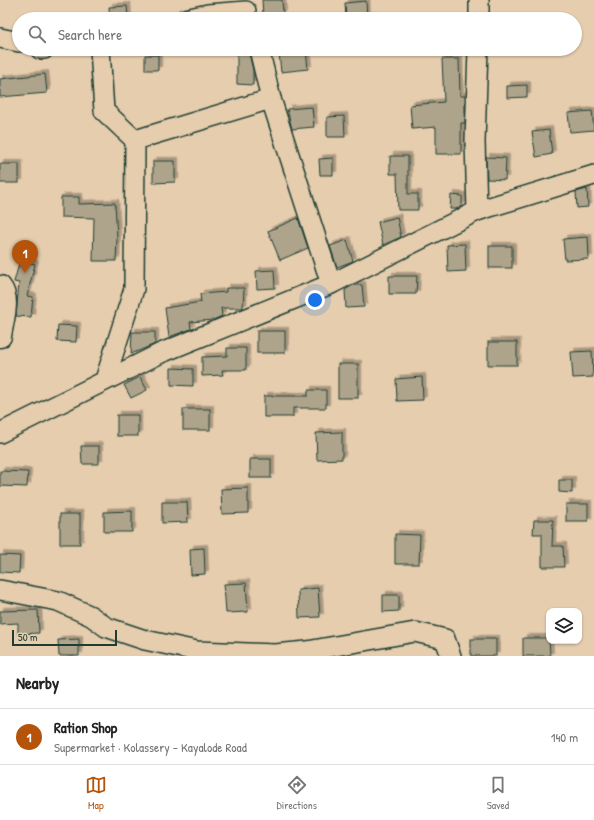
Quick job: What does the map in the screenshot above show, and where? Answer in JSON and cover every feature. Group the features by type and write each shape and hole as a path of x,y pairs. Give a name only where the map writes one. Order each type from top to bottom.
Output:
{"main road":[{"path":"0,287 2,289 5,301 0,336"}],"street":[{"path":"479,0 479,12"},
{"path":"228,12 248,10"},
{"path":"0,38 12,41"},
{"path":"100,56 104,111 135,140 134,289 105,380"},
{"path":"261,56 271,100 331,284"},
{"path":"477,211 475,142 478,56"},
{"path":"135,140 271,100"},
{"path":"0,433 161,353 331,284 477,211 594,175"},
{"path":"0,590 58,601 91,616 106,627 145,640 197,651 275,654 301,652 415,632 444,640 451,656"}],"building":[{"path":"262,0 282,0 283,12 263,12"},
{"path":"366,1 367,12 346,12 345,3"},
{"path":"127,6 127,12 109,12 109,7"},
{"path":"145,56 158,56 158,70 145,70"},
{"path":"237,56 250,56 253,70 253,85 237,84"},
{"path":"279,56 307,56 308,69 281,72"},
{"path":"442,59 459,59 460,96 465,96 465,123 461,123 461,154 436,154 436,127 412,129 410,105 444,102"},
{"path":"45,74 47,93 0,97 0,79"},
{"path":"527,85 527,97 507,98 507,86"},
{"path":"312,107 314,127 292,129 287,109"},
{"path":"592,111 594,130 570,132 568,113"},
{"path":"344,116 345,137 327,137 327,117"},
{"path":"549,130 552,154 536,157 532,132"},
{"path":"390,156 408,156 408,194 418,194 418,210 398,210 397,174 390,174"},
{"path":"486,157 506,158 505,180 487,179"},
{"path":"333,158 333,175 320,175 319,159"},
{"path":"153,161 175,161 175,182 153,183"},
{"path":"0,164 19,164 19,183 0,183"},
{"path":"587,189 588,207 577,208 576,192"},
{"path":"451,195 462,196 462,206 456,209 450,209"},
{"path":"61,197 79,197 79,204 115,203 117,238 116,261 93,261 94,218 61,217"},
{"path":"397,217 401,237 383,245 378,222"},
{"path":"298,218 308,248 280,260 268,231"},
{"path":"588,237 589,259 565,260 563,239"},
{"path":"347,240 353,261 337,267 330,246"},
{"path":"465,244 466,271 448,272 447,245"},
{"path":"489,246 512,246 512,268 489,268"},
{"path":"20,260 35,264 27,296 33,297 31,317 16,316 19,283 14,282"},
{"path":"274,270 275,288 257,289 256,271"},
{"path":"389,276 417,276 416,294 389,294"},
{"path":"353,285 362,285 364,307 346,308 345,290"},
{"path":"226,288 244,288 243,308 221,308 222,316 213,320 190,322 191,329 169,337 165,308 201,302 200,294 226,292"},
{"path":"58,325 77,326 76,342 57,341"},
{"path":"257,331 285,331 285,353 257,353"},
{"path":"132,332 155,332 155,344 131,354"},
{"path":"488,342 517,342 517,365 488,365"},
{"path":"227,348 246,348 246,370 222,370 223,375 202,376 202,357 227,356"},
{"path":"592,351 593,377 573,378 571,352"},
{"path":"338,364 358,364 358,398 338,398"},
{"path":"171,368 193,369 193,386 171,385"},
{"path":"140,377 147,390 131,398 124,385"},
{"path":"422,377 423,400 397,401 396,379"},
{"path":"308,390 326,390 326,408 293,408 293,417 264,417 264,396 308,396"},
{"path":"183,409 210,409 210,430 183,430"},
{"path":"117,415 138,415 138,436 117,436"},
{"path":"342,432 342,459 317,460 316,433"},
{"path":"81,446 99,446 99,464 82,464"},
{"path":"250,459 271,459 271,478 250,478"},
{"path":"0,471 28,472 27,487 0,486"},
{"path":"559,480 572,480 572,493 559,492"},
{"path":"248,488 248,513 222,514 221,489"},
{"path":"162,502 187,502 188,522 162,523"},
{"path":"566,504 588,504 588,521 566,521"},
{"path":"132,511 132,532 104,532 104,512"},
{"path":"60,514 80,514 80,544 60,544"},
{"path":"534,520 553,520 552,546 563,546 564,567 542,567 542,534 533,534"},
{"path":"395,534 420,535 419,564 395,564"},
{"path":"204,548 205,574 191,575 190,549"},
{"path":"0,555 20,556 19,573 0,572"},
{"path":"246,583 248,612 226,613 224,584"},
{"path":"318,588 320,617 299,618 298,590"},
{"path":"383,595 399,595 399,611 383,612"},
{"path":"38,610 39,633 18,634 18,623 0,624 0,611"},
{"path":"523,638 546,638 546,644 549,644 550,656 523,656"},
{"path":"79,639 79,656 59,656 58,640"},
{"path":"471,639 496,639 496,656 471,656"}],"place":[{"name":"Ration Shop","path":"25,273"}]}
